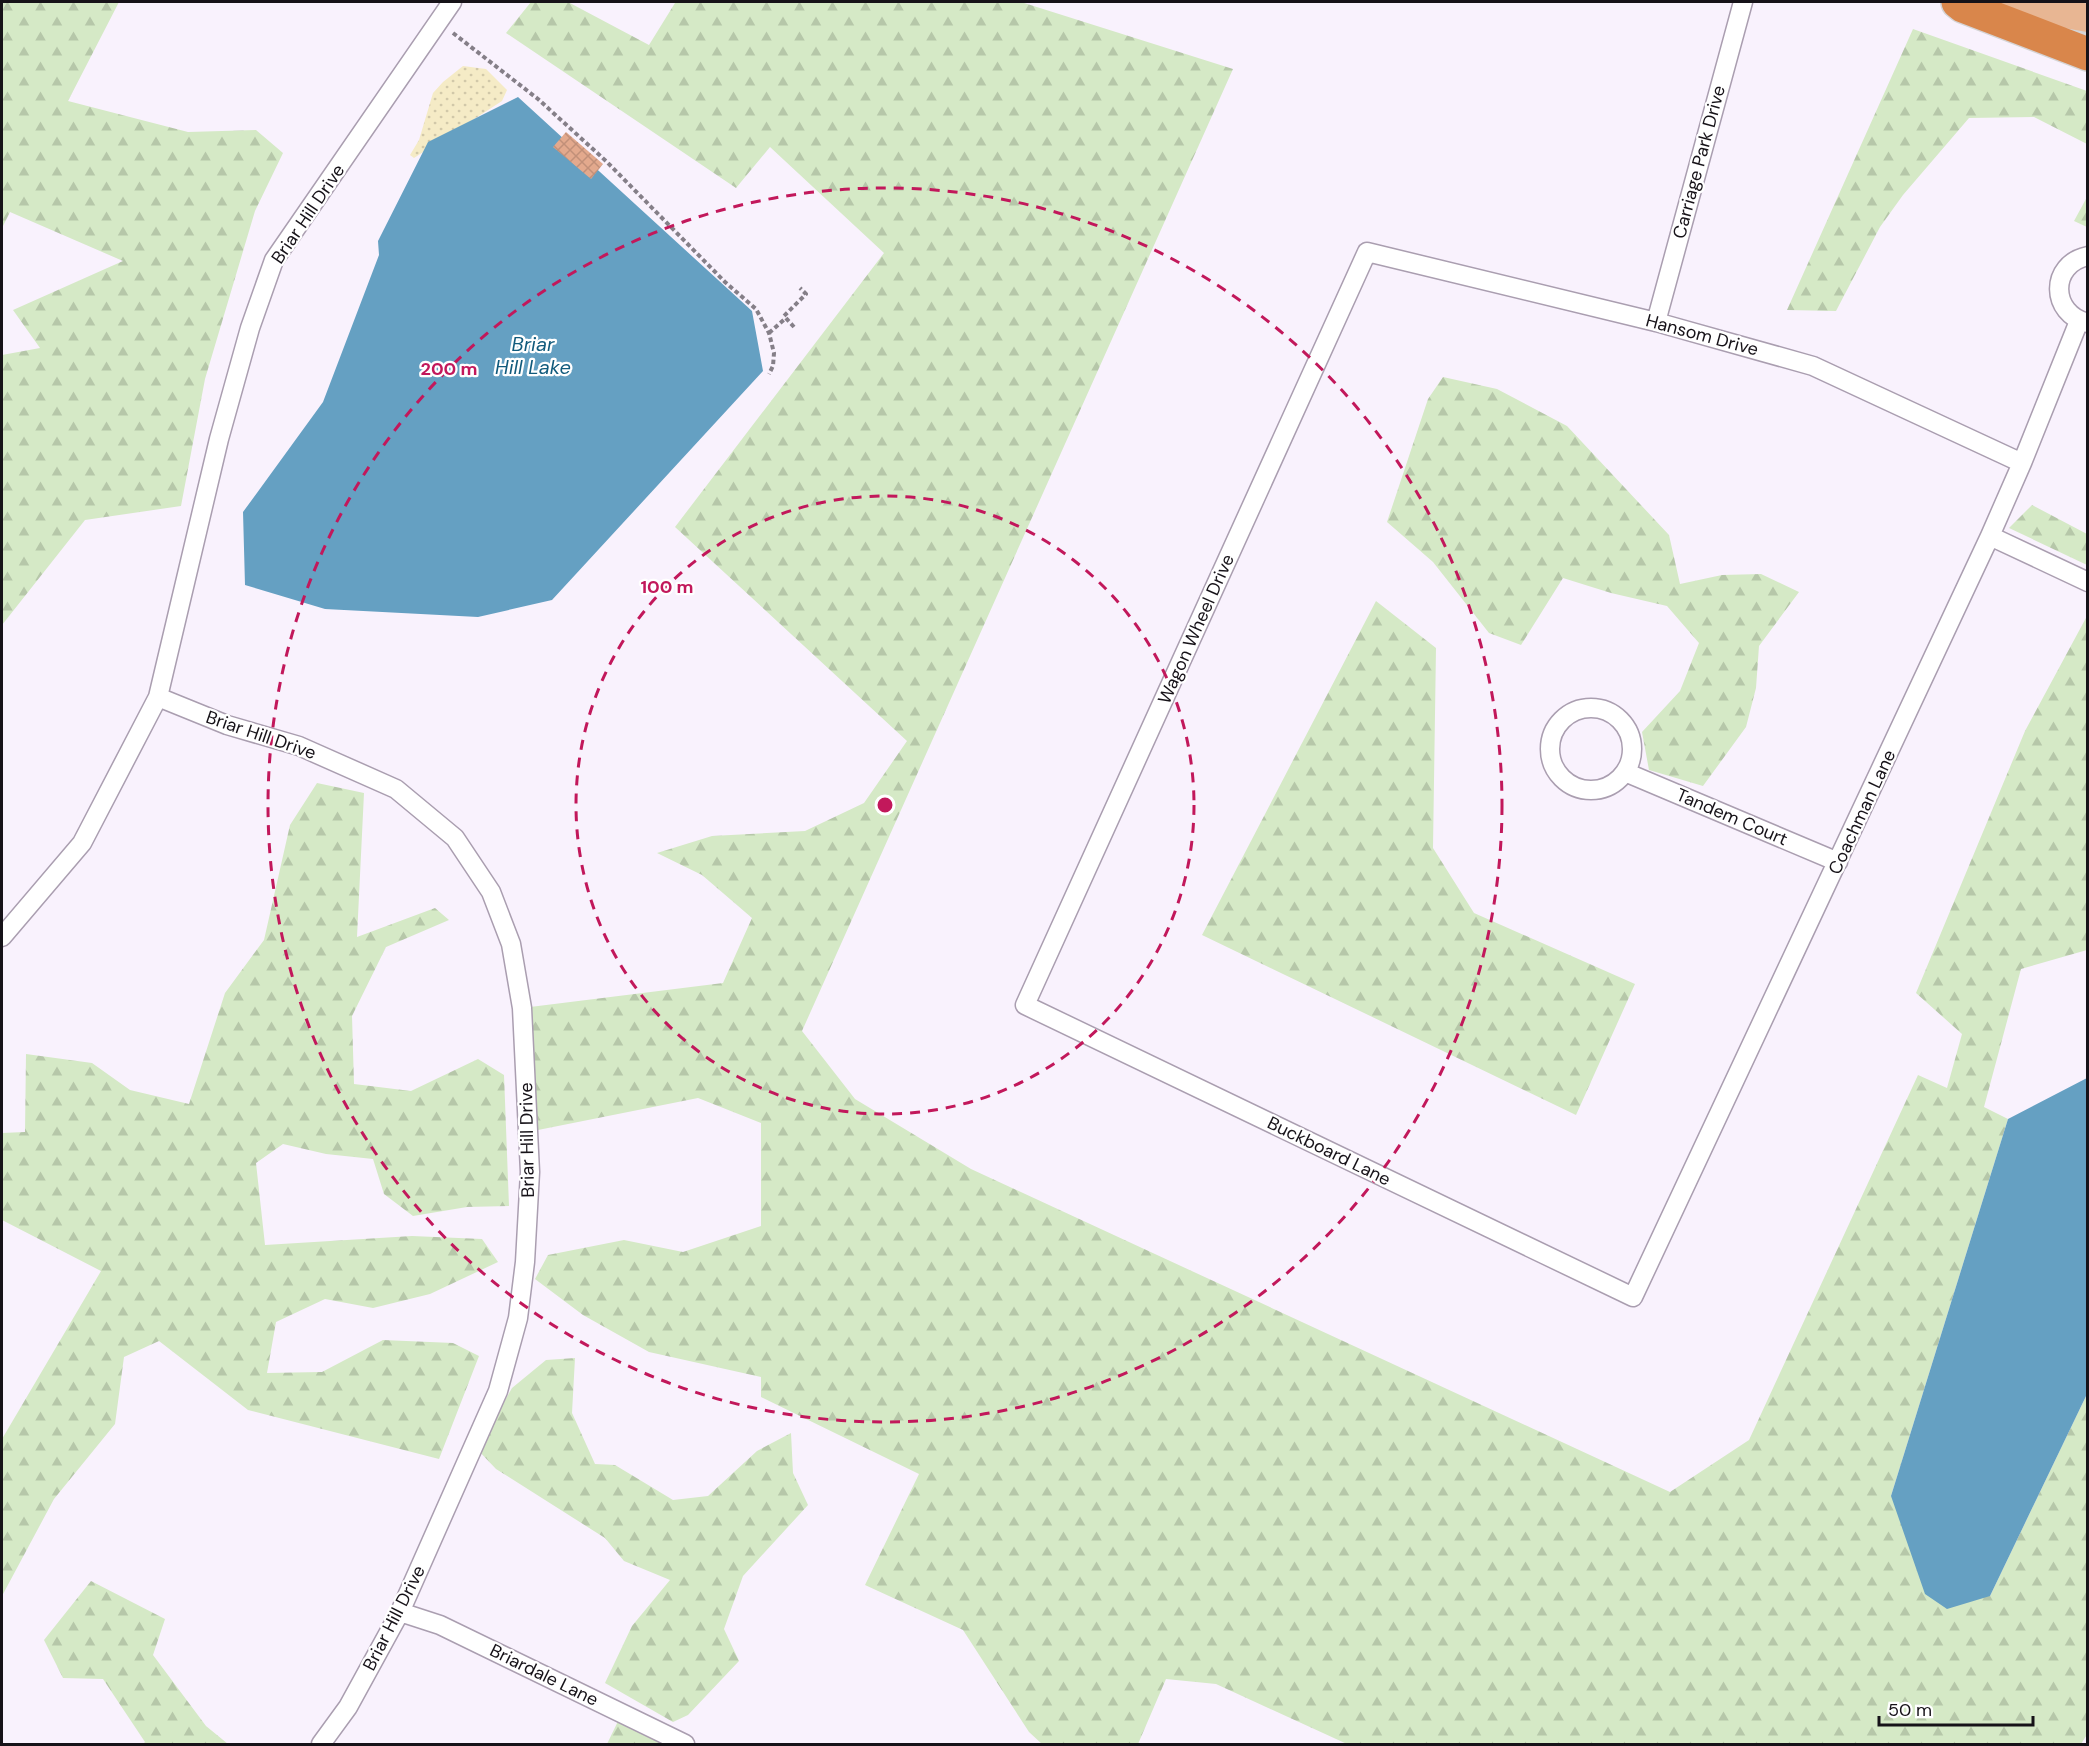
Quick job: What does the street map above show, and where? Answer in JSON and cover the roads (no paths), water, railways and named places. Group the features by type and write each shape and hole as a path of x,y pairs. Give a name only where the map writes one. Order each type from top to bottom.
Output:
{"highway":[{"path":"1958,2 1963,6 2088,54"}],"main road":[{"path":"1981,2 2088,40"},
{"path":"1999,2 2088,18"}],"street":[{"name":"Briar Hill Drive","path":"2,937 82,843 158,697 219,439 250,328 274,260 452,2"},
{"name":"Carriage Park Drive","path":"1656,322 1743,2"},
{"name":"Hansom Drive","path":"1367,252 1656,322 1813,366 2022,463"},
{"name":"Wagon Wheel Drive","path":"1024,1005 1367,252"},
{"name":"Coachman Lane","path":"1633,1297 1838,862 2022,463 2083,322 2069,314 2062,305 2059,294 2060,283 2071,263 2088,256"},
{"path":"1990,536 2088,582"},
{"name":"Briar Hill Drive","path":"158,697 227,725 299,746 396,789 455,838 491,892 511,944 522,1008 530,1172 525,1262 518,1318 498,1391 400,1612 348,1707 321,1744"},
{"path":"1583,708 1598,708 1610,712 1622,721 1629,732 1632,746 1631,759 1625,772 1616,782 1591,790 1578,788 1566,781 1557,772 1551,759 1552,739 1560,721 1583,708"},
{"name":"Tandem Court","path":"1625,772 1838,862"},
{"name":"Buckboard Lane","path":"1024,1005 1633,1297"},
{"name":"Briardale Lane","path":"400,1612 440,1625 685,1744"}],"water":[{"name":"Briar Hill Lake","path":"518,97 752,311 763,371 552,600 478,617 325,609 245,585 243,512 323,402 379,255 378,241 428,142"},
{"path":"2087,1078 2087,1394 1990,1596 1947,1609 1925,1594 1891,1496 2008,1119"}]}
